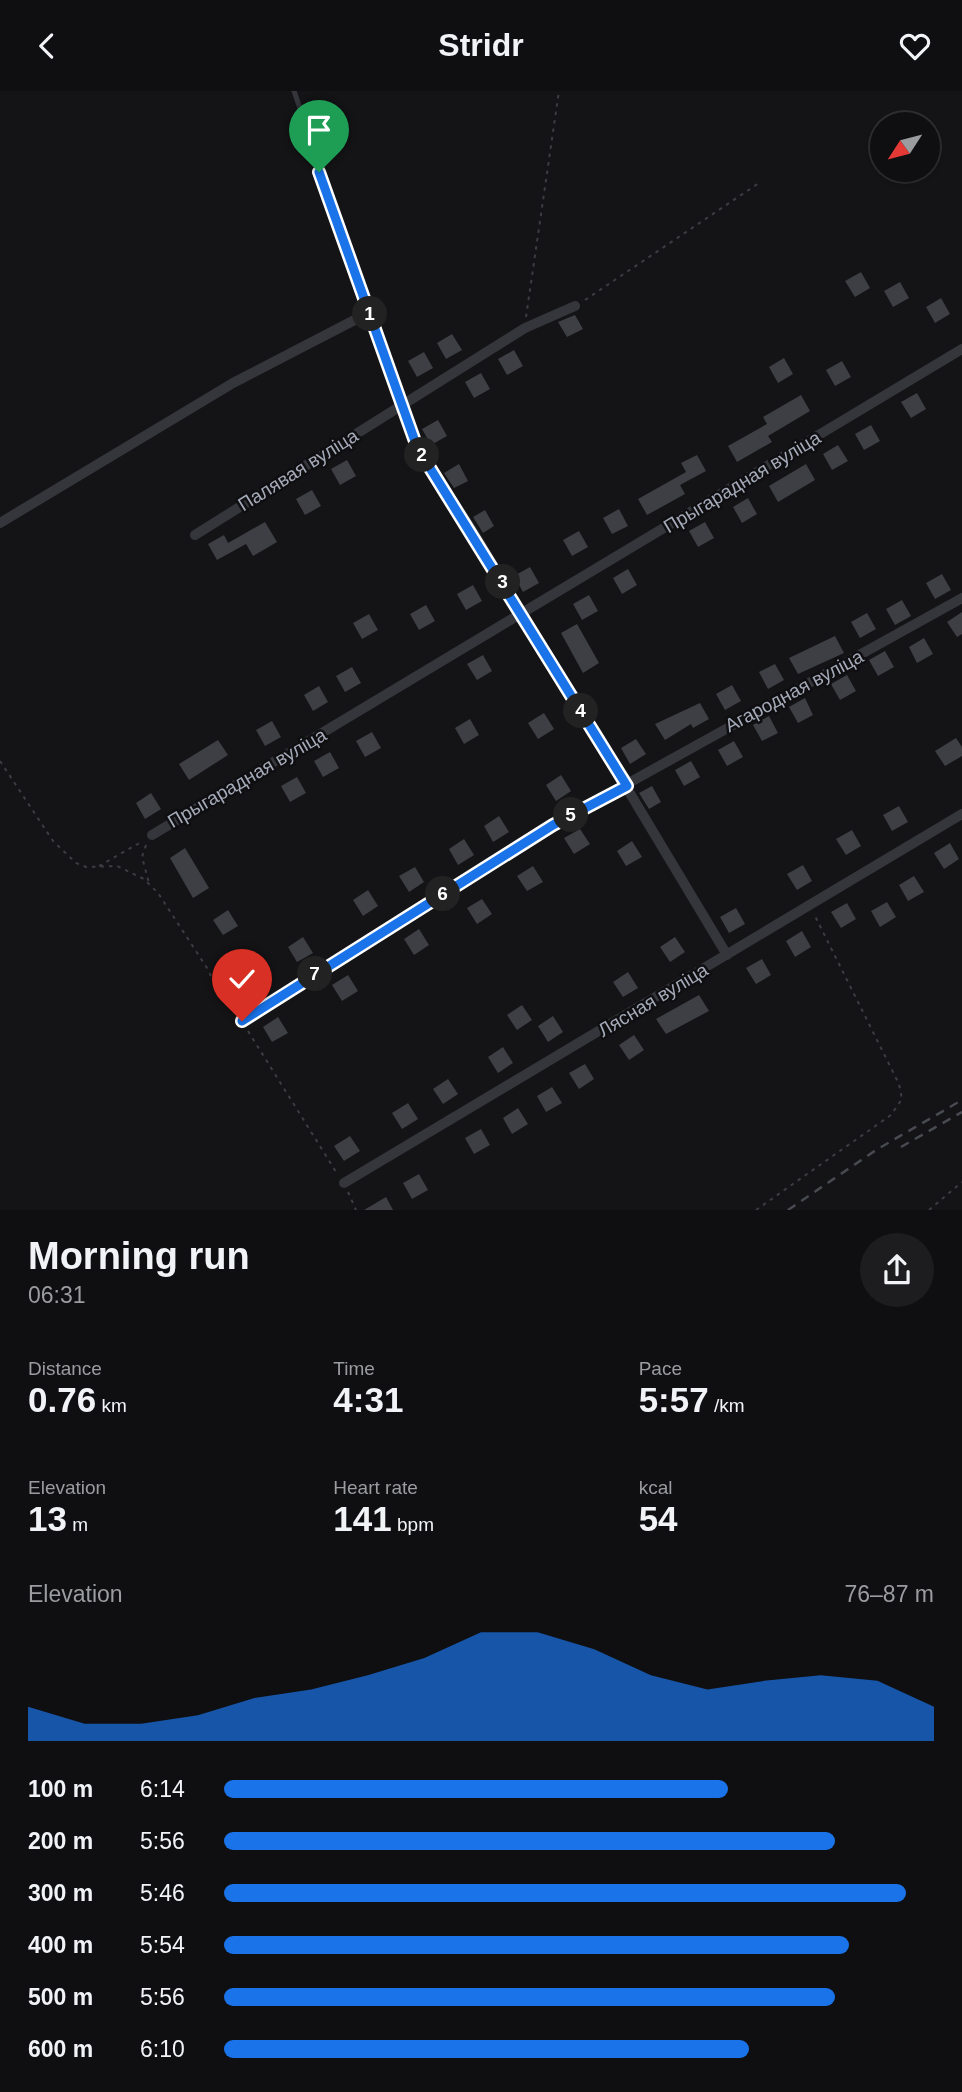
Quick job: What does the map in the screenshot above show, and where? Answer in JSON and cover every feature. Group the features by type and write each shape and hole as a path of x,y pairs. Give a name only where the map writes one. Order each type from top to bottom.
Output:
{"street":[{"name":"Палявая вуліца","path":"195,535 525,328 575,306"},
{"path":"0,523 233,383 370,312 417,447 627,786 727,955"},
{"name":"Прыгарадная вуліца","path":"152,835 962,349"},
{"name":"Агародная вуліца","path":"242,1021 553,825 962,598"},
{"name":"Лясная вуліца","path":"344,1183 962,814"}],"lane":[{"path":"294,91 370,312"}],"path":[{"path":"525,328 559,91"},
{"path":"575,306 759,183"},
{"path":"0,761 53,841 76,863 95,868 152,835"},
{"path":"150,886 142,857 152,835"},
{"path":"756,1210 891,1115 902,1100 899,1084 810,906"},
{"path":"929,1210 962,1182"}],"building":[{"path":"861,272 870,288 855,297 845,281"},
{"path":"900,282 909,298 893,307 884,291"},
{"path":"941,298 950,314 935,323 926,307"},
{"path":"575,315 583,329 567,337 558,322"},
{"path":"452,334 462,350 446,359 437,343"},
{"path":"514,350 523,366 507,375 498,359"},
{"path":"424,352 433,368 417,377 408,361"},
{"path":"784,358 793,374 778,383 769,367"},
{"path":"842,361 851,377 835,386 826,370"},
{"path":"481,373 490,389 474,398 465,382"},
{"path":"917,393 926,409 911,418 901,402"},
{"path":"801,395 810,411 768,436 772,442 737,462 728,446 767,424 763,417"},
{"path":"438,420 447,436 431,445 422,429"},
{"path":"871,425 880,441 864,450 855,434"},
{"path":"838,445 848,461 832,470 823,454"},
{"path":"697,455 706,471 680,485 685,494 647,515 638,499 686,472 681,463"},
{"path":"347,460 356,476 340,485 331,469"},
{"path":"459,464 468,481 454,488 444,473"},
{"path":"806,464 815,480 778,502 769,486"},
{"path":"312,490 321,506 305,515 296,499"},
{"path":"748,498 757,514 742,523 733,507"},
{"path":"619,509 628,526 612,534 603,518"},
{"path":"485,510 494,526 483,533 473,517"},
{"path":"265,522 277,542 253,556 246,544 217,560 208,544 224,535 228,543"},
{"path":"705,522 714,538 698,547 689,531"},
{"path":"579,531 588,547 572,556 563,540"},
{"path":"530,567 539,583 523,592 514,576"},
{"path":"628,569 637,585 622,594 613,578"},
{"path":"942,574 951,590 935,599 926,583"},
{"path":"473,585 482,601 466,610 457,594"},
{"path":"589,595 598,611 582,620 573,604"},
{"path":"902,600 911,616 895,625 886,609"},
{"path":"426,605 435,621 419,630 410,614"},
{"path":"962,612 962,634 957,637 947,622"},
{"path":"867,613 876,629 860,638 851,622"},
{"path":"369,614 378,630 362,639 353,623"},
{"path":"577,624 599,663 583,673 561,633"},
{"path":"835,636 844,653 798,674 789,658"},
{"path":"924,638 933,654 917,663 909,647"},
{"path":"885,651 894,667 878,676 869,660"},
{"path":"483,655 492,671 477,680 467,664"},
{"path":"775,664 784,680 768,689 759,672"},
{"path":"352,667 361,683 345,692 336,676"},
{"path":"847,675 856,691 840,700 831,684"},
{"path":"732,685 741,701 725,710 716,694"},
{"path":"319,686 328,702 313,711 304,695"},
{"path":"805,698 813,715 798,723 789,707"},
{"path":"700,703 709,719 693,728 691,724 665,740 655,724"},
{"path":"544,713 554,729 538,739 528,723"},
{"path":"769,716 778,733 762,741 753,725"},
{"path":"470,719 479,735 464,744 455,728"},
{"path":"272,721 281,737 265,746 256,730"},
{"path":"372,732 381,748 365,757 356,741"},
{"path":"956,738 962,747 962,756 945,766 935,751"},
{"path":"636,739 646,754 630,764 621,748"},
{"path":"218,740 228,755 189,780 179,764"},
{"path":"734,741 743,757 727,766 718,750"},
{"path":"330,752 339,768 323,777 314,761"},
{"path":"691,761 700,777 684,786 675,770"},
{"path":"561,775 571,791 556,801 546,785"},
{"path":"297,777 306,793 290,802 281,786"},
{"path":"652,786 661,802 649,809 639,793"},
{"path":"151,793 161,809 145,819 136,803"},
{"path":"899,806 908,822 892,831 883,815"},
{"path":"499,816 509,832 493,842 484,826"},
{"path":"580,829 590,844 574,854 564,838"},
{"path":"852,830 861,846 846,855 836,839"},
{"path":"464,839 474,855 458,865 449,849"},
{"path":"632,841 642,857 626,866 617,851"},
{"path":"950,843 959,859 944,869 934,853"},
{"path":"185,848 209,888 193,898 170,858"},
{"path":"803,865 812,881 797,890 787,874"},
{"path":"533,866 543,882 527,891 517,876"},
{"path":"415,867 424,882 409,892 399,876"},
{"path":"914,876 924,892 908,901 899,885"},
{"path":"368,890 378,906 363,916 353,900"},
{"path":"482,899 492,914 477,924 467,908"},
{"path":"887,902 896,917 880,927 871,911"},
{"path":"847,903 856,919 841,928 831,912"},
{"path":"736,908 745,924 729,933 720,917"},
{"path":"228,910 238,926 223,935 213,920"},
{"path":"419,929 429,945 414,955 404,939"},
{"path":"802,931 811,947 795,957 786,941"},
{"path":"303,937 313,953 297,962 288,947"},
{"path":"675,937 685,952 670,962 660,947"},
{"path":"762,959 771,975 756,984 746,968"},
{"path":"246,968 256,984 241,993 231,978"},
{"path":"628,972 638,988 623,997 613,982"},
{"path":"348,975 358,991 342,1001 332,985"},
{"path":"699,995 709,1011 666,1034 656,1019"},
{"path":"522,1005 532,1020 517,1030 507,1015"},
{"path":"553,1016 563,1032 548,1042 538,1026"},
{"path":"278,1017 288,1033 272,1042 263,1027"},
{"path":"634,1035 644,1050 629,1060 619,1045"},
{"path":"503,1047 513,1063 498,1073 488,1057"},
{"path":"585,1064 594,1079 579,1089 569,1073"},
{"path":"448,1079 458,1094 443,1104 433,1089"},
{"path":"552,1087 562,1103 546,1112 537,1096"},
{"path":"408,1103 418,1119 402,1129 392,1113"},
{"path":"518,1108 528,1124 512,1134 503,1118"},
{"path":"481,1129 490,1145 474,1154 465,1138"},
{"path":"350,1136 360,1151 344,1161 334,1146"},
{"path":"419,1174 428,1190 412,1199 403,1183"},
{"path":"386,1197 393,1210 364,1210"}],"railway":[{"path":"788,1210 876,1150 962,1100"},
{"path":"901,1147 962,1112"}],"route":[{"path":"242,1021 553,825 627,786 472,530 417,447 319,172"}]}
